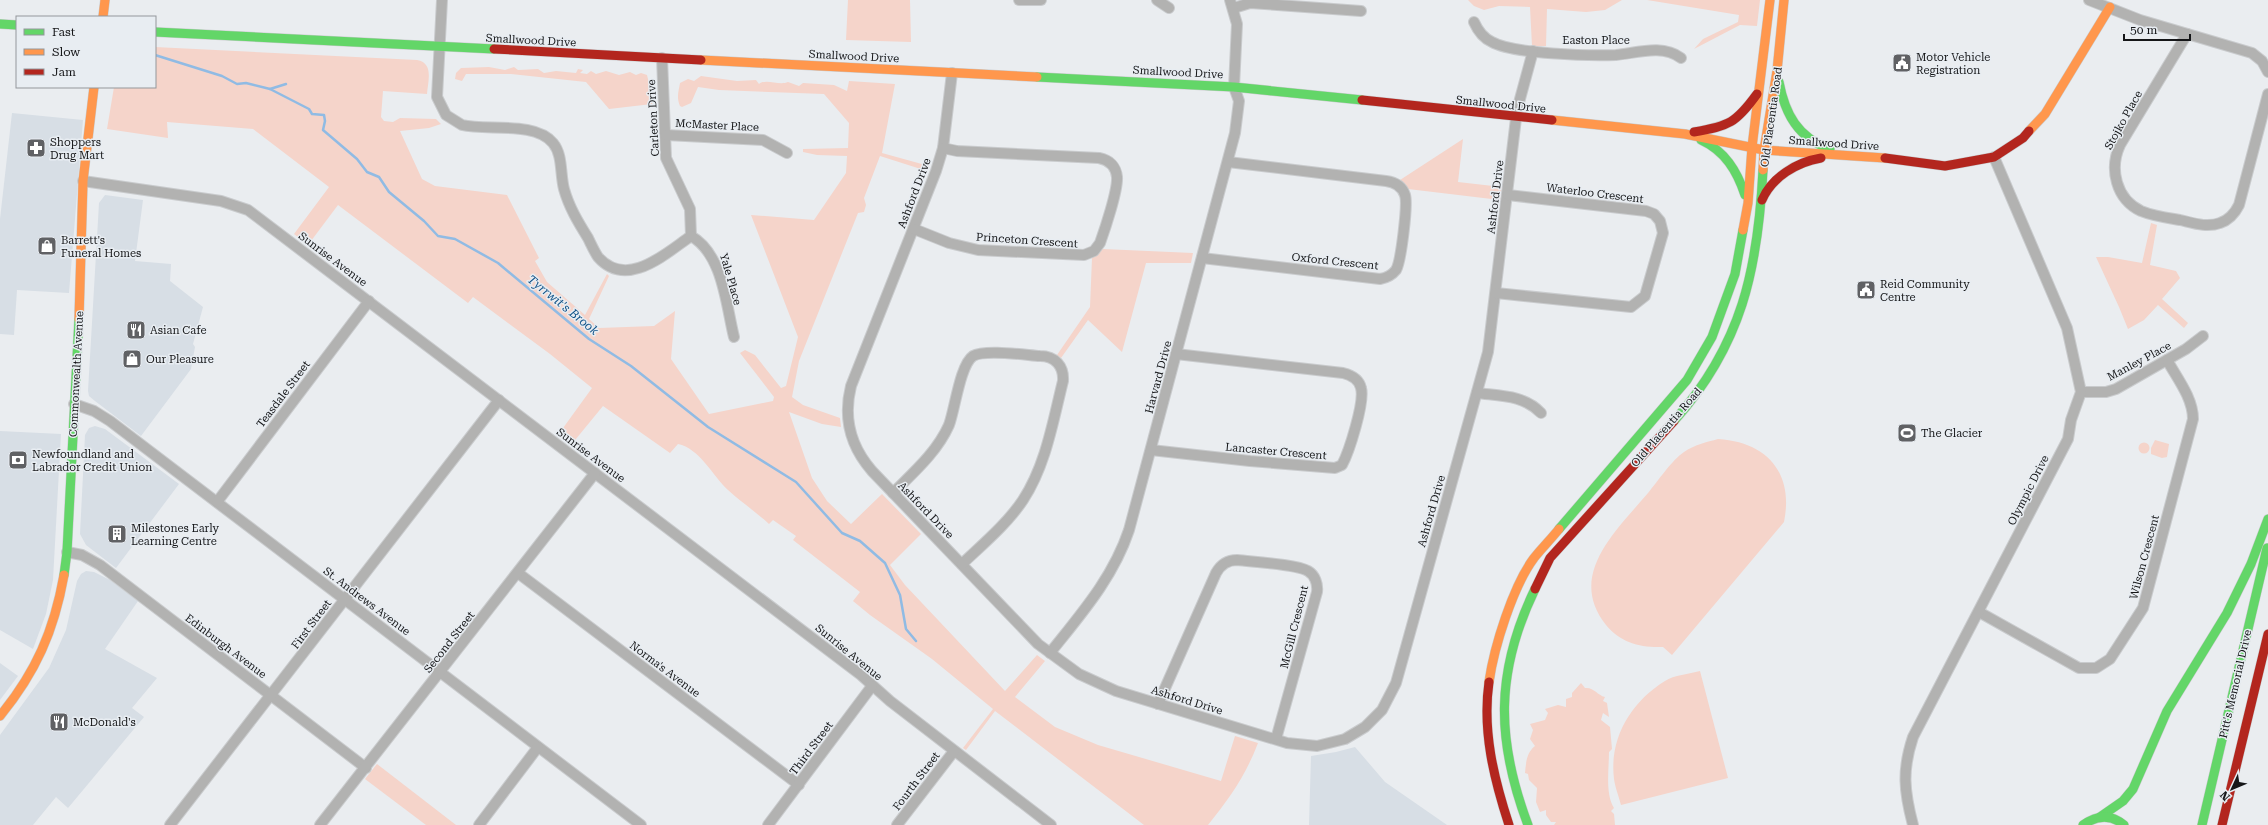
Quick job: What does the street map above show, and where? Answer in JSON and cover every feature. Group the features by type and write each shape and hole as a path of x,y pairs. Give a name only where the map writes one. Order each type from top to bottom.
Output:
{"main road":[{"path":"103,16 105,0"},
{"name":"Old Placentia Road","path":"1509,825 1491,764 1487,700 1490,675 1511,603 1520,582 1549,538 1687,380 1712,337 1736,274 1748,203 1752,147 1770,0"},
{"name":"Old Placentia Road","path":"1528,825 1522,812 1508,759 1502,706 1510,654 1534,586 1550,558 1695,396 1715,367 1743,306 1751,273 1761,208 1764,150 1777,71 1784,0"},
{"name":"Smallwood Drive","path":"156,32 1234,87 1516,118 1685,134 1764,150 1858,155 1945,166 1994,157 2024,138 2045,114 2112,4"},
{"path":"0,24 16,25"},
{"path":"1777,71 1786,111 1796,127 1808,140 1821,147 1858,155"},
{"name":"Commonwealth Avenue","path":"0,716 29,679 46,647 62,594 67,552 82,272 83,181 94,88"},
{"path":"1685,134 1727,127 1739,118 1758,92"},
{"path":"1685,134 1709,143 1734,166 1748,203"},
{"path":"1761,208 1762,197 1770,187 1797,164 1813,158 1858,155"},
{"path":"2083,824 2100,817 2122,802 2133,789 2167,710 2208,647 2227,613 2250,564 2268,519"},
{"name":"Pitt's Memorial Drive","path":"2202,825 2268,542"},
{"name":"Pitt's Memorial Drive","path":"2222,825 2268,634"},
{"path":"2100,817 2115,818 2124,825"}],"street":[{"path":"442,0 437,92 442,111 453,121 462,125 529,130 542,134 552,143 559,156 569,206 598,256 604,262 617,268 633,270 658,261 691,236"},
{"path":"1019,0 1041,0"},
{"path":"1157,0 1169,8"},
{"path":"2089,0 2112,4 2140,20 2252,53 2262,61 2268,72"},
{"path":"1232,4 1250,3 1361,11"},
{"name":"Harvard Drive","path":"1050,653 1097,593 1120,553 1129,530 1228,162 1239,101 1234,87 1237,29 1232,4"},
{"name":"Easton Place","path":"1474,22 1480,33 1491,42 1509,48 1533,51 1608,55 1663,50 1681,58"},
{"name":"Stojko Place","path":"2187,34 2120,145 2115,157 2114,170 2117,184 2123,195 2136,208 2152,214 2204,225 2221,223 2230,218 2239,205 2268,94"},
{"path":"1516,118 1533,51"},
{"name":"Carleton Drive","path":"662,58 668,166 690,209 691,236"},
{"name":"Ashford Drive","path":"952,73 943,148 914,229 853,380 848,406 850,431 859,453 867,465 893,493 1050,653 1092,681 1116,691 1276,740 1309,746 1338,742 1368,725 1382,710 1390,697 1400,667 1488,352 1508,195 1516,118"},
{"name":"McMaster Place","path":"666,135 763,140 787,153"},
{"name":"Princeton Crescent","path":"914,229 948,243 985,251 1084,256 1094,251 1100,243 1117,179 1114,167 1107,161 1099,158 957,151 943,148"},
{"path":"1994,157 2067,328 2081,392"},
{"name":"Oxford Crescent","path":"1202,258 1380,279 1390,275 1398,266 1406,202 1403,192 1396,184 1386,180 1228,162"},
{"name":"Sunrise Avenue","path":"83,181 221,201 242,206 855,670 872,686 954,751 1051,825"},
{"name":"Waterloo Crescent","path":"1496,294 1631,307 1645,296 1663,233 1660,221 1654,214 1646,211 1508,195"},
{"name":"Yale Place","path":"691,236 706,246 715,262 734,338"},
{"name":"Teasdale Street","path":"217,502 369,301"},
{"name":"Manley Place","path":"2081,392 2110,391 2167,360 2203,336"},
{"path":"893,493 924,462 942,438 952,417 965,368 971,358 985,354 1043,356 1056,361 1062,369 1063,381 1043,457 1035,478 1012,514 962,564"},
{"name":"Lancaster Crescent","path":"1151,450 1250,461 1335,468 1342,465 1347,453 1362,399 1361,386 1357,380 1352,376 1343,373 1176,354"},
{"name":"Wilson Crescent","path":"1979,612 2079,668 2096,668 2114,655 2145,603 2193,419 2192,409 2188,398 2167,360"},
{"name":"Olympic Drive","path":"1913,825 1904,781 1906,758 1913,737 2068,439 2071,420 2081,392"},
{"path":"1477,393 1522,400 1541,413"},
{"name":"First Street","path":"170,825 499,400"},
{"name":"St. Andrews Avenue","path":"74,404 85,407 102,416 641,825"},
{"name":"Second Street","path":"320,825 595,473"},
{"name":"Edinburgh Avenue","path":"67,552 82,555 100,565 366,768"},
{"name":"McGill Crescent","path":"1158,704 1216,573 1222,566 1229,561 1237,560 1304,569 1314,576 1317,584 1317,592 1276,740"},
{"name":"Norma's Avenue","path":"518,573 799,784"},
{"name":"Third Street","path":"768,825 872,686"},
{"path":"479,825 538,747"},
{"name":"Fourth Street","path":"897,825 954,751"}],"shaded area":[{"path":"848,0 910,0 911,42 846,40"},
{"path":"1468,0 1622,0 1605,10 1586,12 1547,9 1546,46 1532,46 1530,7 1499,6 1484,10 1474,6"},
{"path":"1647,0 1760,0 1757,26 1740,25 1694,49 1703,39 1738,22 1739,15"},
{"path":"156,47 417,60 422,62 426,65 429,73 427,94 383,91 381,117 384,121 393,122 400,118 436,119 441,124 429,128 400,131 422,179 435,186 507,195 539,258 535,261 547,282 585,315 607,274 609,276 589,319 599,328 654,326 675,311 671,359 709,414 773,401 774,397 740,353 745,350 755,355 781,388 786,386 798,337 751,215 814,220 846,173 847,156 817,155 803,152 803,149 848,148 849,123 824,94 719,90 698,87 691,103 682,107 680,106 678,100 680,83 688,79 694,81 701,76 737,81 756,80 759,84 762,82 788,82 799,86 803,83 834,85 847,91 849,81 895,84 882,153 929,166 927,171 880,156 864,198 866,205 864,212 858,213 799,361 792,397 803,405 840,418 841,427 822,424 789,412 812,478 827,501 851,524 882,494 921,534 890,565 905,585 1005,691 1037,655 1045,661 1015,697 1055,727 1098,745 1221,781 1235,736 1258,743 1248,766 1230,796 1208,825 1144,825 995,711 966,750 963,748 993,709 932,659 870,615 853,601 860,592 793,540 796,536 773,520 769,524 733,494 722,484 693,451 678,444 670,453 603,406 571,445 558,435 592,388 550,354 473,297 468,303 338,205 308,245 294,234 329,187 253,129 167,122 168,138 107,129 114,88 156,88"},
{"path":"489,67 505,70 514,67 518,70 538,69 544,73 556,71 576,73 578,69 583,70 580,73 587,74 591,71 596,74 606,71 619,75 630,72 636,75 641,73 647,75 653,100 652,104 609,109 586,82 511,74 466,74 462,81 455,79 456,73 461,68"},
{"path":"12,113 83,120 69,293 17,290 14,335 0,334 0,219"},
{"path":"1463,139 1458,182 1502,187 1500,200 1408,189 1400,180"},
{"path":"105,195 143,200 135,261 171,264 170,281 203,307 193,344 195,347 191,369 141,436 89,396 88,391 99,203"},
{"path":"2151,223 2157,225 2150,265 2176,271 2180,278 2162,299 2188,323 2184,328 2158,305 2144,320 2128,329 2096,257 2108,257 2142,263"},
{"path":"1103,249 1193,253 1191,263 1146,263 1122,352 1088,320 1061,358 1057,355 1090,307 1092,258"},
{"path":"95,426 105,429 179,484 116,568 86,545 80,534 85,435 89,428"},
{"path":"0,431 61,434 53,580 46,614 33,649 0,630"},
{"path":"1718,439 1735,441 1750,446 1763,454 1773,463 1780,475 1785,489 1786,504 1784,522 1672,655 1663,647 1647,647 1625,640 1606,625 1595,606 1591,588 1594,571 1600,554 1623,522 1679,456 1692,447"},
{"path":"2155,440 2169,444 2167,457 2162,458 2151,454 2151,448"},
{"path":"2142,443 2146,443 2148,444 2148,452 2142,453 2139,450 2139,446"},
{"path":"86,571 94,572 110,580 138,601 105,649 157,678 132,708 144,717 68,808 56,797 33,825 0,825 0,735 49,668 66,630 77,581 81,574"},
{"path":"0,663 18,676 0,700"},
{"path":"1700,671 1728,778 1621,805 1614,779 1613,764 1615,749 1625,722 1642,699 1665,681 1677,676"},
{"path":"1581,683 1585,688 1591,689 1605,697 1603,701 1607,703 1609,717 1603,713 1601,720 1610,727 1612,749 1609,752 1608,789 1614,808 1611,811 1614,814 1615,825 1554,825 1556,822 1551,822 1546,815 1546,810 1540,812 1536,802 1537,788 1529,780 1528,774 1525,773 1528,755 1535,746 1530,739 1533,730 1530,724 1545,720 1548,713 1545,709 1558,705 1566,707 1566,699 1572,697 1572,693"},
{"path":"1355,747 1385,782 1447,825 1309,825 1311,756"},
{"path":"377,764 456,825 426,825 365,779"}],"waterway":[{"name":"Tyrrwit's Brook","path":"156,55 222,76 237,84 246,83 270,89 309,109 312,114 324,115 325,121 323,130 357,159 367,172 379,177 389,192 424,221 438,236 455,239 498,263 589,339 631,366 708,427 796,482 842,533 860,541 885,563 900,595 906,629 916,641"},
{"path":"270,89 286,84"}],"traffic: fast":[{"path":"0,24 16,25"},
{"path":"156,32 494,49"},
{"path":"1037,77 1234,87 1362,100"},
{"path":"1779,82 1789,114 1801,131 1809,138 1830,149"},
{"path":"1701,140 1717,150 1729,163 1734,170 1745,195"},
{"path":"1674,421 1697,392 1716,364 1731,334 1742,304 1751,273 1757,240 1763,170"},
{"path":"1559,529 1687,380 1712,337 1735,274 1743,230"},
{"path":"64,575 67,552 79,319"},
{"path":"2100,817 2123,801 2133,789 2167,711 2227,613 2251,564 2268,519"},
{"path":"2202,825 2267,548"},
{"path":"1528,825 1517,794 1510,764 1504,706 1507,678 1513,649 1522,619 1535,589"},
{"path":"2083,825 2093,819 2104,817 2114,819 2124,825"}],"traffic: slow":[{"path":"103,16 105,0"},
{"path":"1743,230 1748,203 1752,147 1770,0"},
{"path":"1763,170 1764,150 1777,71 1784,0"},
{"path":"2029,131 2045,114 2110,7"},
{"path":"701,60 1037,77"},
{"path":"79,319 83,181 94,88"},
{"path":"1552,120 1685,134 1764,150 1885,158"},
{"path":"1489,682 1500,635 1519,584 1534,558 1559,529"},
{"path":"0,716 24,683 42,650 55,614 64,575"}],"traffic: jam":[{"path":"494,49 701,60"},
{"path":"1694,132 1716,128 1731,122 1750,104 1757,94"},
{"path":"1362,100 1552,120"},
{"path":"1885,158 1945,166 1994,157 2023,138 2029,131"},
{"path":"1762,200 1772,184 1786,172 1803,163 1821,158"},
{"path":"1535,589 1550,558 1674,421"},
{"path":"2222,825 2268,634"},
{"path":"1489,682 1487,700 1488,737 1494,772 1509,825"}],"place":[{"name":"Motor Vehicle Registration","path":"1902,63"},
{"name":"Shoppers Drug Mart","path":"36,148"},
{"name":"Barrett's Funeral Homes","path":"47,246"},
{"name":"Reid Community Centre","path":"1866,290"},
{"name":"Asian Cafe","path":"136,330"},
{"name":"Our Pleasure","path":"132,359"},
{"name":"The Glacier","path":"1907,433"},
{"name":"Newfoundland and Labrador Credit Union","path":"18,460"},
{"name":"Milestones Early Learning Centre","path":"117,534"},
{"name":"McDonald's","path":"59,722"}]}
